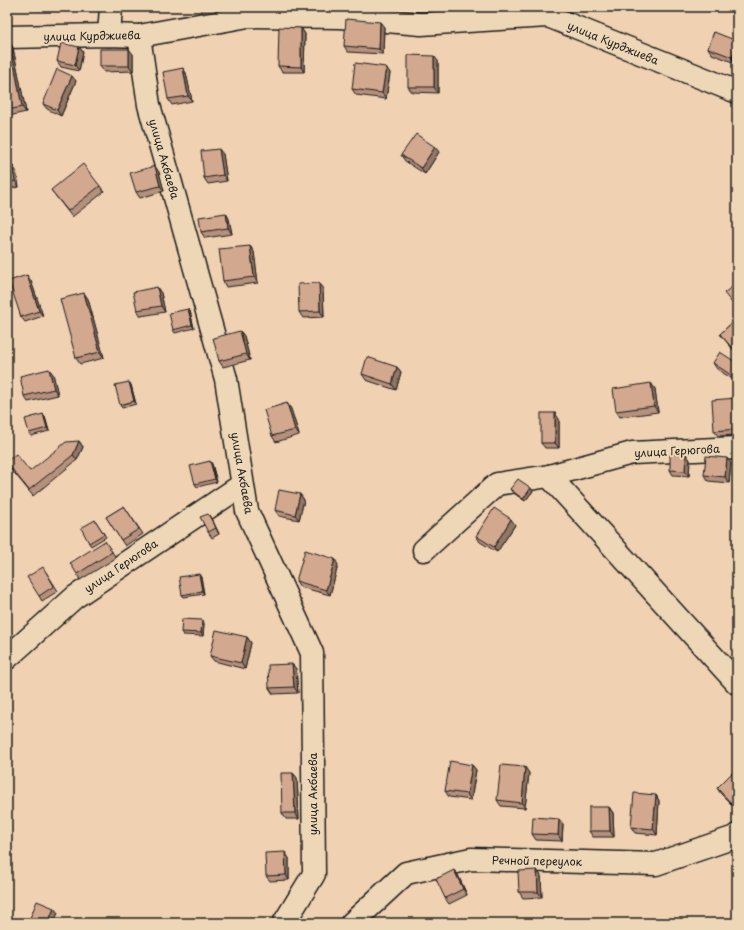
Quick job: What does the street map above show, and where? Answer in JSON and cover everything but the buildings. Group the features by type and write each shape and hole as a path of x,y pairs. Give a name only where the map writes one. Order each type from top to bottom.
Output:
{"street":[{"path":"109,35 111,7"},
{"name":"улица Курджиева","path":"7,37 109,35 139,36 248,16 340,17 422,24 548,16 737,92"},
{"name":"улица Акбаева","path":"139,36 149,105 226,379 247,511 312,652 314,874 284,923"},
{"name":"улица Герюгова","path":"424,550 497,484 549,476 632,453 737,448"},
{"path":"549,476 737,684"},
{"name":"улица Герюгова","path":"7,658 75,597 242,485"},
{"name":"Речной переулок","path":"352,923 406,873 471,859 656,864 735,837 737,835"}]}
